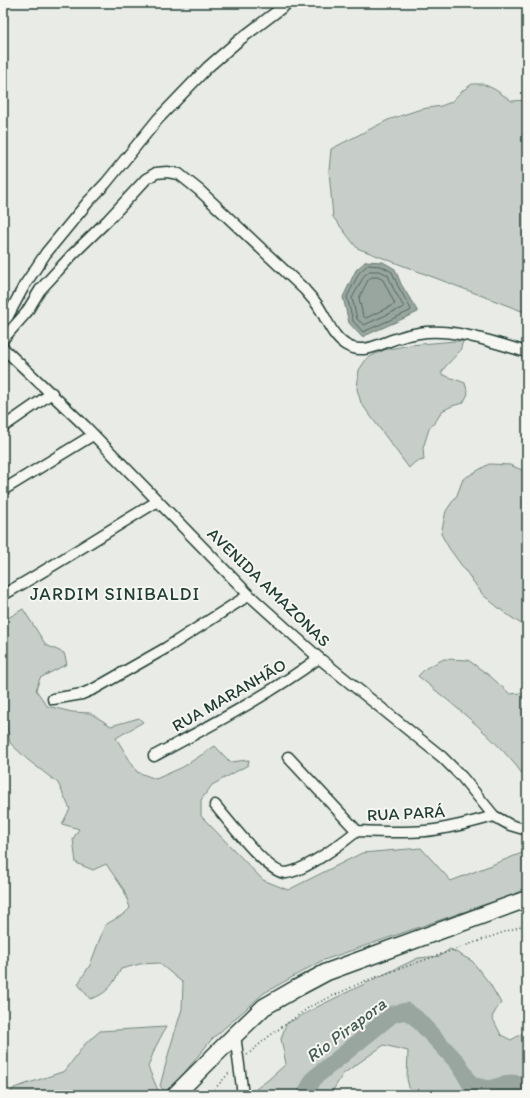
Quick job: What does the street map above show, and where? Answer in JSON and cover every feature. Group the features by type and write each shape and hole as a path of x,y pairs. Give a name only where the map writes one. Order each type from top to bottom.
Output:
{"main road":[{"path":"175,1095 264,1007 297,988 327,972 527,899"}],"street":[{"path":"3,322 8,316 24,286 46,253 158,119 208,67 238,41 288,3"},
{"path":"3,339 26,313 40,290 146,179 156,173 167,172 179,174 199,190 304,289 316,303 339,339 345,345 355,349 368,349 396,338 437,331 485,340 527,352"},
{"name":"AVENIDA AMAZONAS","path":"3,348 52,393 249,594 319,658 442,757 462,777 494,816 510,825 527,830"},
{"path":"3,427 52,393"},
{"path":"3,490 93,435"},
{"path":"3,595 44,572 158,501"},
{"path":"53,699 82,694 94,689 166,648 249,594"},
{"name":"RUA MARANHÃO","path":"154,756 226,718 294,676 319,658"},
{"path":"288,757 357,831"},
{"name":"RUA PARÁ","path":"216,805 262,860 275,870 285,873 299,869 332,850 357,831 387,833 426,831 453,827 494,816"},
{"path":"235,1035 243,1095"}],"path":[{"path":"209,1095 238,1064 268,1037 311,1006 365,981 527,924"}],"shaded area":[{"path":"472,84 483,84 494,89 512,101 527,100 527,313 357,248 333,217 329,171 331,149 388,120 421,109 441,106 451,102"},
{"path":"463,341 460,351 445,367 441,374 465,383 468,394 463,403 442,411 429,429 423,448 424,460 415,462 409,468 361,403 357,389 359,370 367,358 384,350 410,345"},
{"path":"489,464 510,465 527,472 527,626 524,626 505,613 483,595 449,548 441,534 446,511 457,495 463,479"},
{"path":"23,609 46,645 64,653 67,664 40,678 36,690 47,706 72,712 90,713 111,726 139,718 143,722 116,738 137,772 156,779 183,767 215,746 230,762 249,760 248,765 212,785 201,800 201,816 263,880 288,890 362,853 421,848 451,881 527,851 527,890 321,961 264,993 212,1039 167,1094 160,1086 182,1009 183,983 159,963 140,964 121,969 106,991 90,999 78,984 90,965 105,925 124,914 130,908 124,890 106,864 93,870 76,863 73,839 79,829 62,824 70,809 58,783 28,760 10,743 6,721 3,717 3,621"},
{"path":"444,659 468,660 490,676 510,694 521,693 527,688 527,780 516,765 490,738 462,712 418,676 426,668"},
{"path":"450,949 472,961 490,984 501,1003 492,1017 501,1035 511,1040 527,1031 527,1095 411,1095 407,1079 408,1051 384,1045 343,1074 330,1095 248,1095 286,1064 281,1039 286,1024 319,1006 418,958 440,956"},
{"path":"166,1027 155,1048 148,1067 160,1095 9,1095 14,1088 65,1071 85,1044 100,1031"}],"water":[{"path":"366,261 383,262 395,269 401,284 418,312 362,337 349,323 343,297 356,270"}],"waterway":[{"name":"Rio Pirapora","path":"305,1095 314,1078 393,1014 406,1011 416,1018 458,1063 471,1085 489,1089 510,1083 527,1084"}],"district":[{"name":"JARDIM SINIBALDI","path":"115,594"}]}
